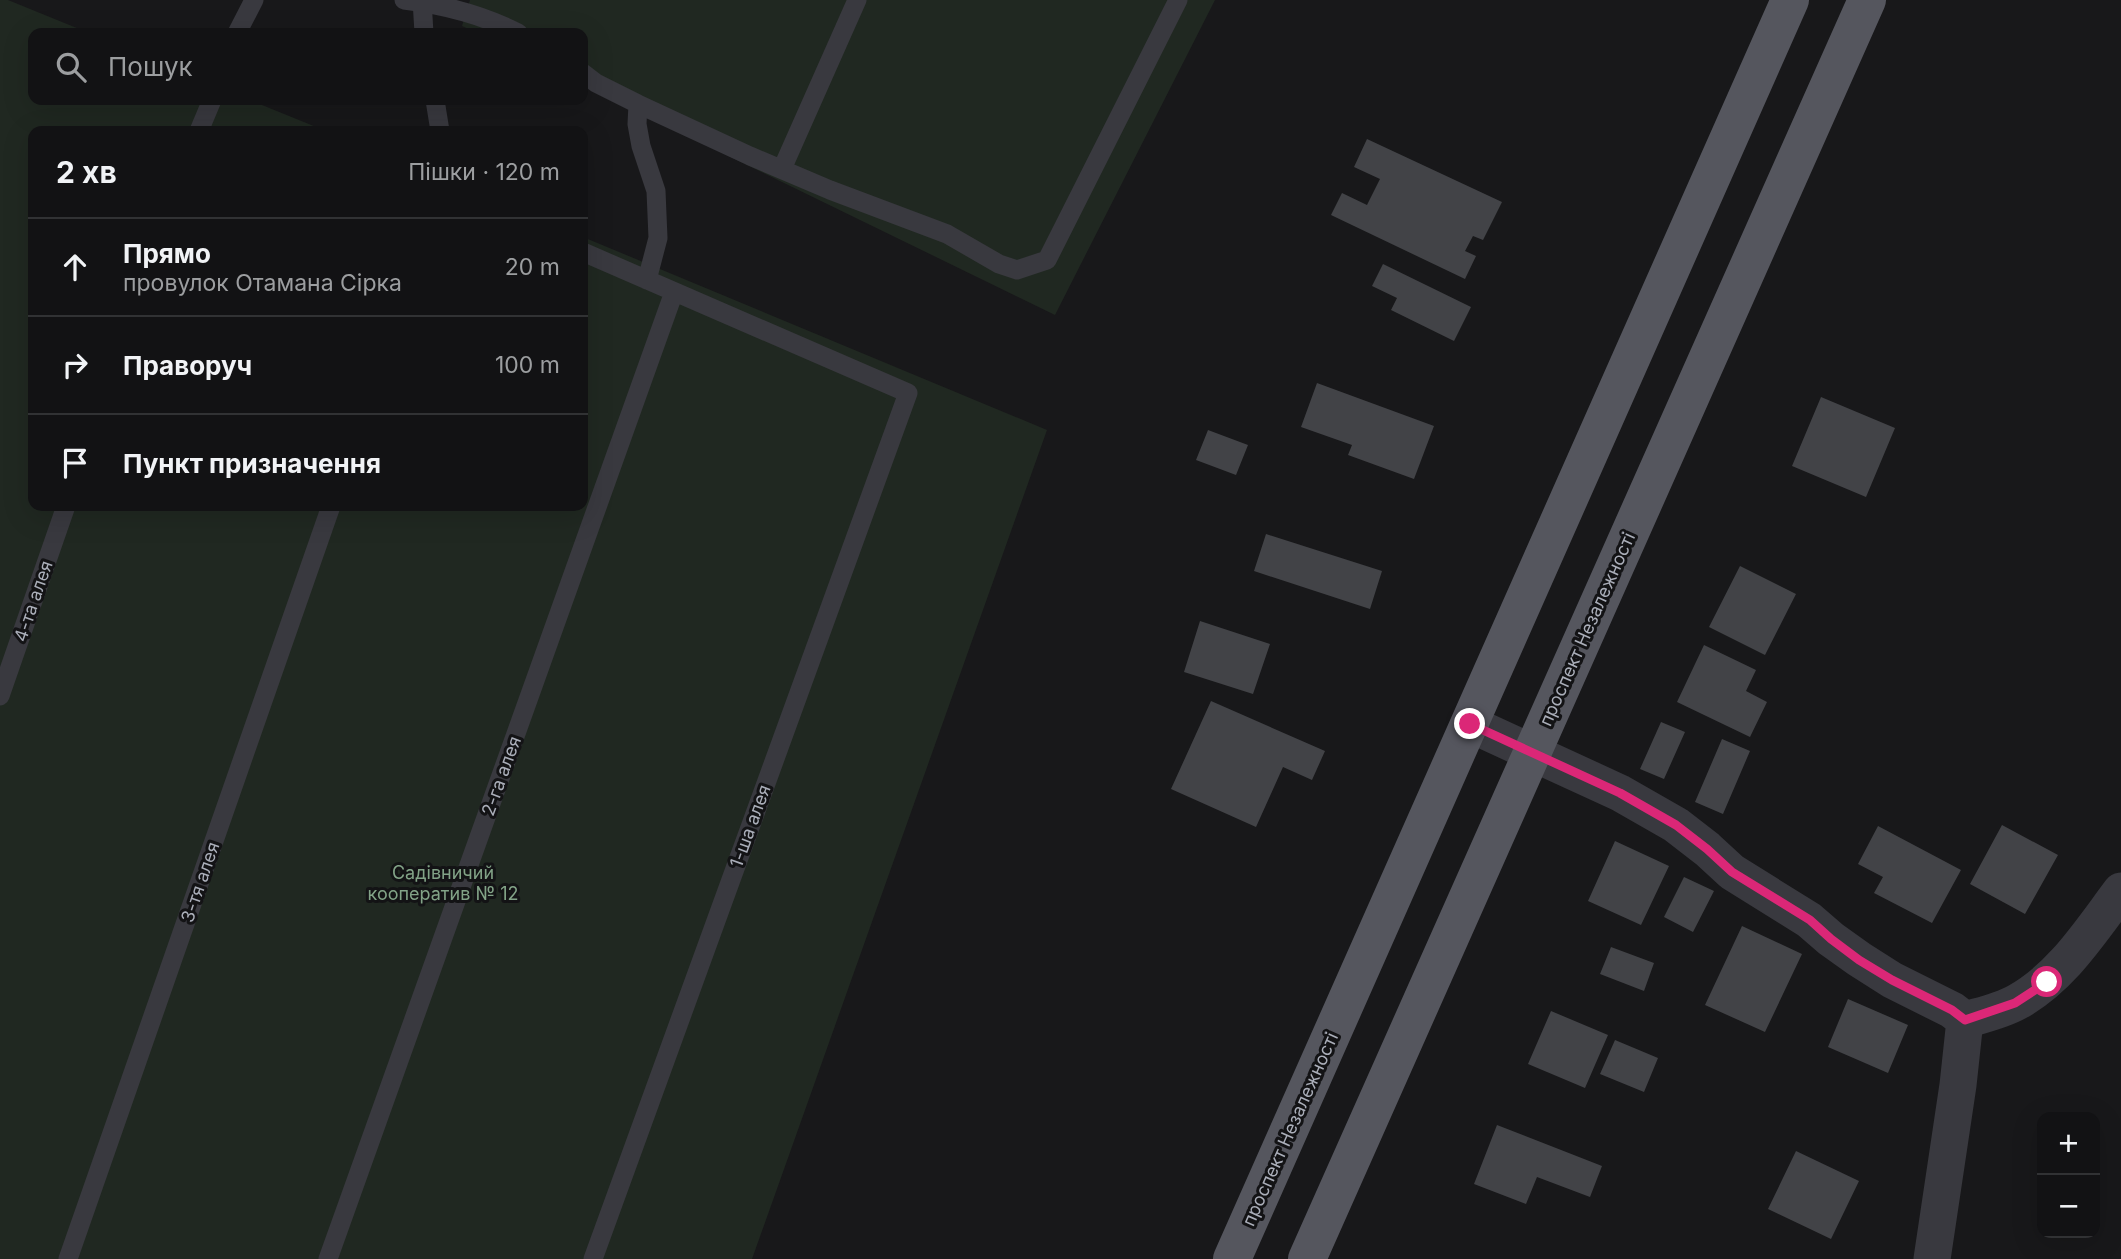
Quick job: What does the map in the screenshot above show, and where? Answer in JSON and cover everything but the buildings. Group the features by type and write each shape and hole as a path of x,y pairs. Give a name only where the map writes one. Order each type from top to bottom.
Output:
{"main road":[{"name":"проспект Незалежності","path":"1232,1259 1790,0"},
{"name":"проспект Незалежності","path":"1307,1259 1867,0"}],"street":[{"path":"1470,724 1620,793 1676,825 1732,872 1810,920 1859,960 1952,1010 1965,1020"},
{"path":"1965,1020 2015,1003 2047,982 2071,957 2121,891"},
{"path":"1932,1259 1965,1020"}],"lane":[{"path":"240,28 254,0"},
{"path":"782,169 857,0"},
{"path":"588,77 638,104 782,169 947,234 999,264 1017,270 1047,260 1178,0"},
{"path":"423,28 416,1 456,9 507,28"},
{"path":"638,104 637,124 641,146 656,191 658,238 647,281"},
{"path":"201,126 210,105"},
{"path":"436,105 439,126"},
{"path":"588,254 674,292"},
{"name":"1-ша алея","path":"593,1259 908,393 674,292"},
{"name":"2-га алея","path":"328,1259 674,292"},
{"name":"4-та алея","path":"0,696 64,511"},
{"name":"3-тя алея","path":"68,1259 329,511"}],"green space":[{"name":"Садівничий кооператив № 12","path":"0,0 8,0 77,28 28,28 28,105 262,105 314,126 28,126 28,511 588,511 588,239 1047,430 752,1259 0,1259"},
{"path":"470,0 1215,0 1055,315 588,87 588,28 462,26"}],"route":[{"path":"1470,724 1620,793 1676,825 1732,872 1810,920 1859,960 1952,1010 1965,1020 2015,1003 2047,982"}]}
